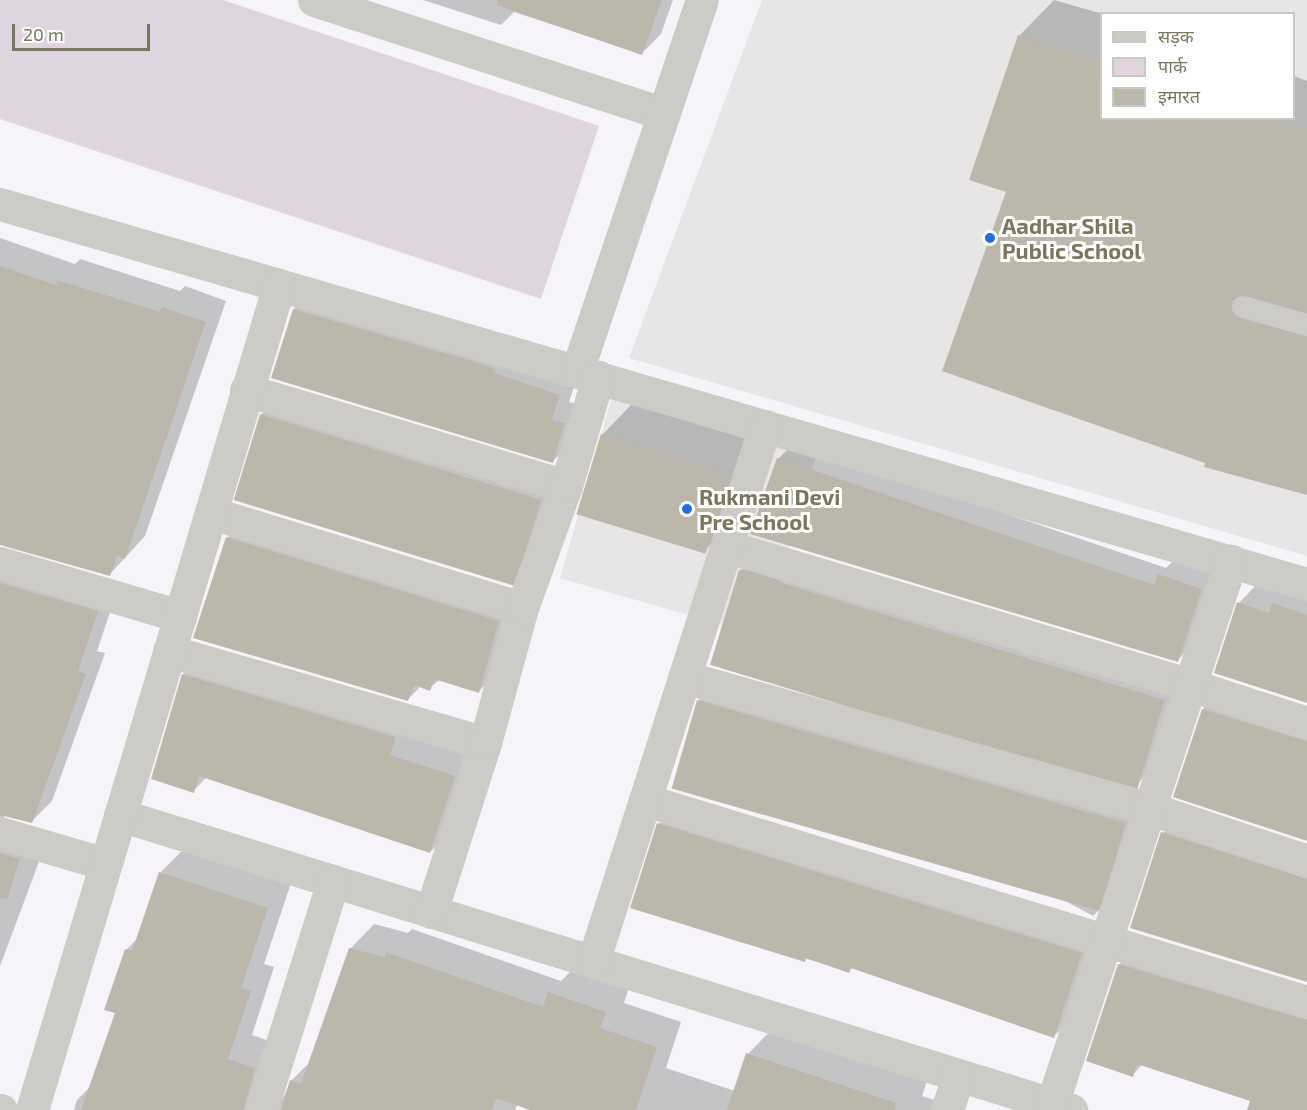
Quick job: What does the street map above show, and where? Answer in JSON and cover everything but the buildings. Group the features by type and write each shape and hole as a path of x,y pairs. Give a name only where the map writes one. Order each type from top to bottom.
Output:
{"street":[{"path":"314,0 664,114"},
{"path":"431,912 485,743 522,608 566,486 587,374 664,114 702,0"},
{"path":"0,204 1307,584"},
{"path":"32,1110 279,285"},
{"path":"246,390 566,486"},
{"path":"593,962 765,426"},
{"path":"211,513 522,608"},
{"path":"728,547 1190,685 1307,723"},
{"path":"120,815 1062,1107 1106,939 1231,561"},
{"path":"0,563 180,616"},
{"path":"169,651 485,743"},
{"path":"684,676 1148,808 1307,861"},
{"path":"645,800 1307,1002"},
{"path":"0,833 105,864"},
{"path":"261,1110 333,881"},
{"path":"947,1110 958,1076"}],"lane":[{"path":"1244,307 1307,325"}],"shaded area":[{"name":"Aadhar Shila Public School","path":"762,0 1307,0 1307,556 629,358"},
{"name":"Rukmani Devi Pre School","path":"616,383 820,441 764,637 560,578"}],"green space":[{"path":"0,0 223,0 599,126 541,299 0,119"}],"place":[{"name":"Aadhar Shila Public School","path":"990,238"},
{"name":"Rukmani Devi Pre School","path":"687,509"}]}
